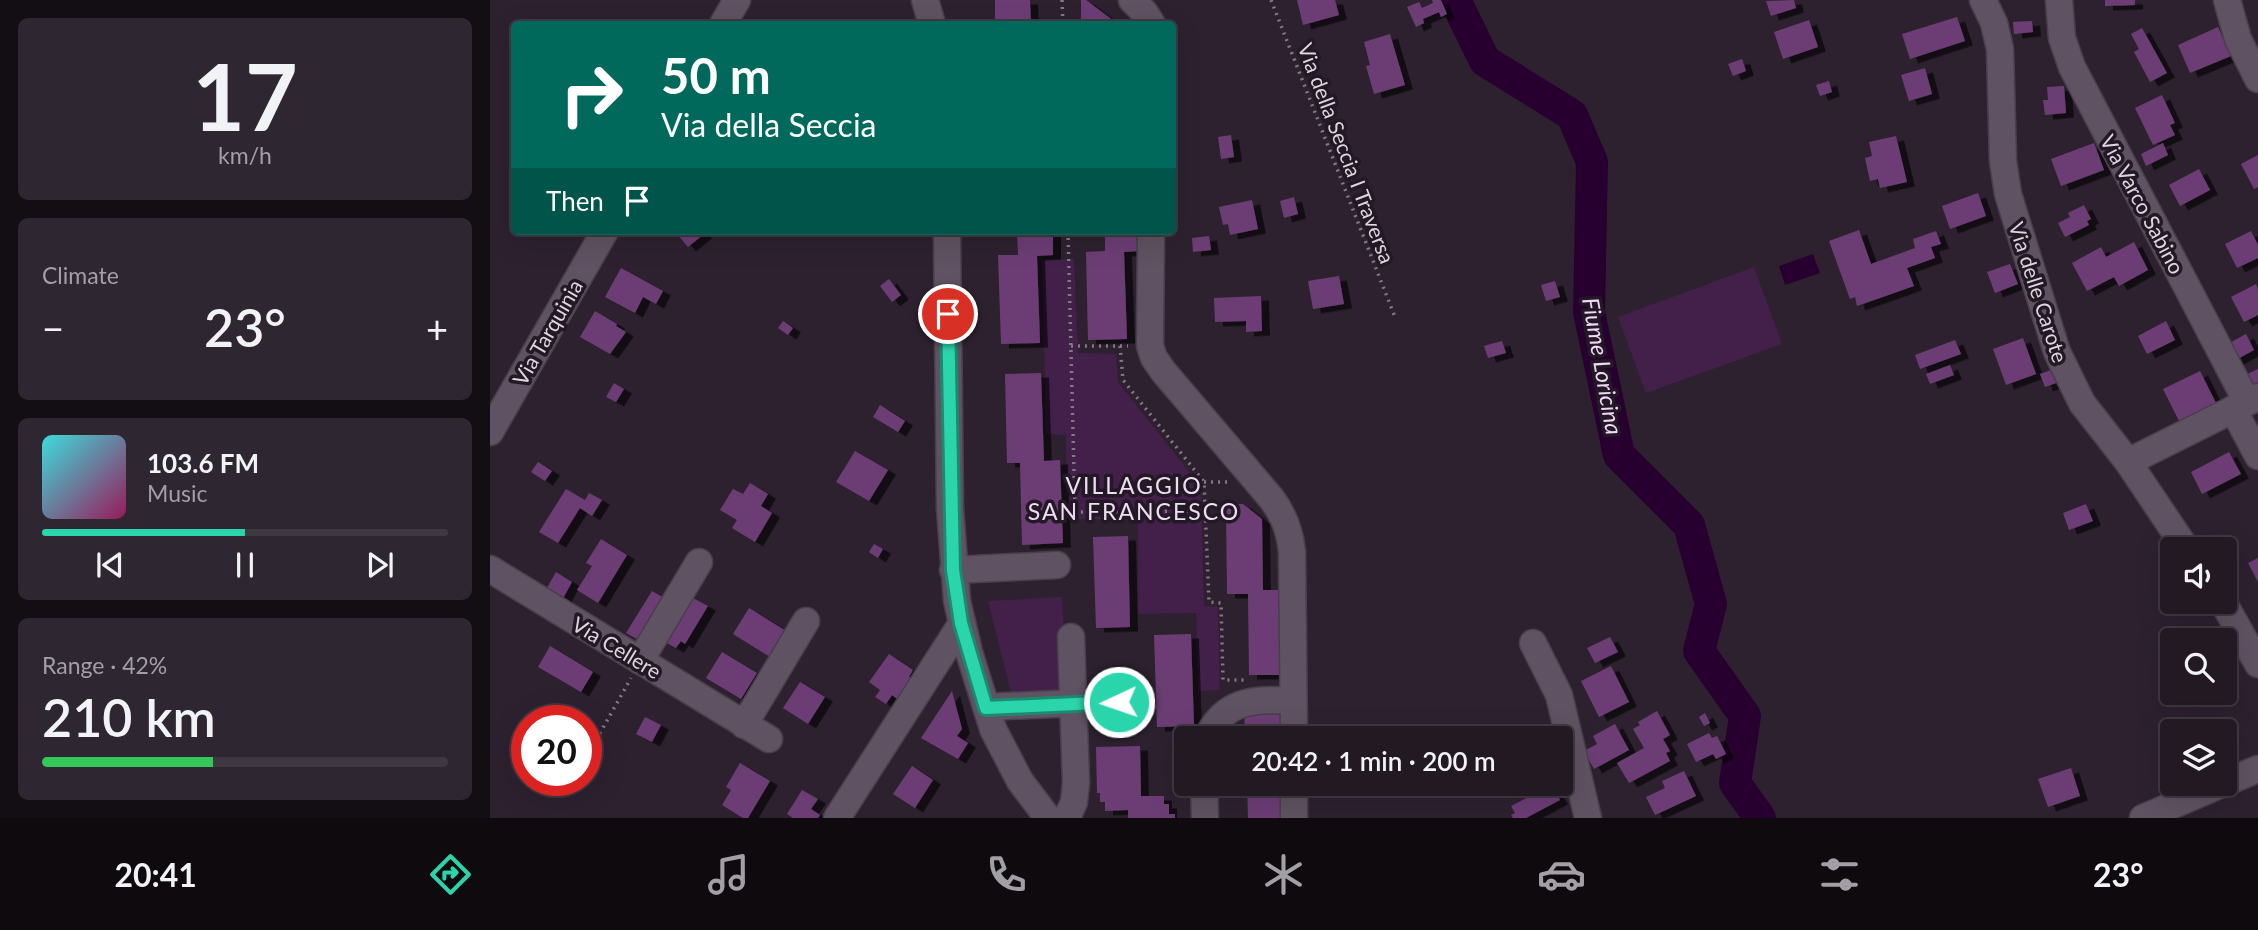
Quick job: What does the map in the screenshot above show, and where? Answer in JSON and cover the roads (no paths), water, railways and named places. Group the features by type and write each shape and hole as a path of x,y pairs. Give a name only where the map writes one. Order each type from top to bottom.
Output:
{"street":[{"path":"725,21 737,0"},
{"path":"925,0 931,21"},
{"path":"1132,0 1150,21"},
{"name":"Via delle Carote","path":"1983,0 1994,23 2000,49 2005,183 2057,352 2082,404 2128,462 2178,537"},
{"name":"Via Varco Sabino","path":"2059,0 2062,38 2072,67 2246,403 2258,456"},
{"path":"2227,0 2238,39 2258,79"},
{"name":"Via Tarquinia","path":"490,432 603,235"},
{"path":"947,235 950,508 953,570 961,623 997,738 1016,775 1048,818"},
{"path":"1151,235 1150,346 1160,368 1272,498 1287,525 1292,552 1294,726"},
{"path":"2128,462 2246,403"},
{"path":"640,661 699,562"},
{"path":"953,570 1057,565"},
{"name":"Via Cellere","path":"490,569 769,739"},
{"path":"2230,614 2258,664"},
{"path":"744,725 806,621"},
{"path":"837,818 961,623"},
{"path":"1067,818 1076,790 1071,637"},
{"path":"1533,643 1559,695 1588,818"},
{"path":"1215,726 1220,718 1239,704 1256,700 1293,700"},
{"path":"986,708 1141,701"},
{"path":"2237,778 2258,769"},
{"path":"1204,796 1205,818"},
{"path":"1294,796 1294,818"},
{"path":"2143,818 2195,796"}],"waterway":[{"name":"Fiume Loricina","path":"1455,0 1485,61 1572,115 1592,162 1589,312 1619,455 1689,525 1711,604 1699,651 1745,716 1735,783 1760,818"}],"district":[{"name":"VILLAGGIO SAN FRANCESCO","path":"1134,498"}]}
